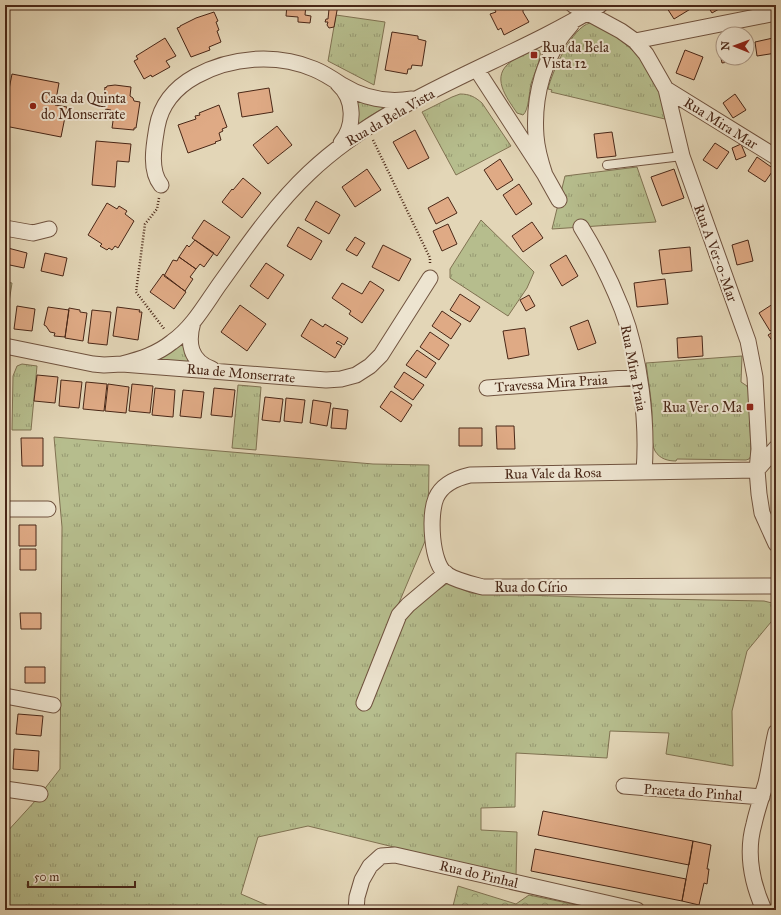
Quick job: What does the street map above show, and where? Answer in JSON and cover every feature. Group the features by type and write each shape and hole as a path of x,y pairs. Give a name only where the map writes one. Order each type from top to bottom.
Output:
{"street":[{"name":"Rua A Ver-o-Mar","path":"573,5 588,12 635,41 646,54 666,89 682,156 748,341 755,377 759,449 757,470 759,494 762,513 776,544"},
{"name":"Rua da Bela Vista","path":"122,364 151,355 164,349 184,332 256,233 284,198 308,173 334,151 367,127 427,94 477,70 588,12"},
{"path":"545,175 539,157 536,137 536,112 539,90 554,47 564,32 588,12"},
{"path":"635,41 776,13"},
{"path":"161,186 156,180 154,163 158,120 170,97 190,79 206,70 237,61 278,60 297,63 314,69 351,90 372,98 404,100 427,94"},
{"path":"477,70 545,175 559,200"},
{"path":"333,79 347,94 351,111 349,130 334,151"},
{"name":"Rua Mira Mar","path":"666,89 776,157"},
{"name":"Rua Mira Praia","path":"581,227 602,264 622,310 633,345 645,425 644,472"},
{"path":"5,228 33,232 49,229"},
{"name":"Rua de Monserrate","path":"5,346 93,364 122,364 217,370 326,380 341,379 356,375 370,366 381,355 430,278"},
{"path":"193,321 190,332 192,352 198,360 206,366 217,370"},
{"name":"Travessa Mira Praia","path":"487,388 639,377"},
{"path":"757,470 776,448"},
{"name":"Rua Vale da Rosa","path":"446,574 437,564 433,542 433,514 436,498 444,487 457,478 470,475 757,470"},
{"path":"5,509 48,509"},
{"path":"364,702 399,615 408,605 446,574"},
{"name":"Rua do Círio","path":"446,574 466,583 483,587 776,586"},
{"path":"5,696 53,705"},
{"path":"764,910 755,884 750,855 753,825 769,770 776,732"},
{"name":"Praceta do Pinhal","path":"624,786 762,797"},
{"path":"5,789 40,794"},
{"name":"Rua do Pinhal","path":"356,910 357,897 362,880 370,866 381,856 395,855 637,910"}],"lane":[{"path":"607,165 682,156"}],"path":[{"path":"367,127 430,258 430,278"},
{"path":"161,186 157,209 145,224 136,292 174,341"}],"green space":[{"path":"336,15 385,22 374,85 328,61"},
{"path":"590,23 602,28 621,40 647,67 661,94 664,103 665,119 551,92 552,90 548,89 558,62 570,41 583,26"},
{"path":"535,49 540,51 540,58 531,84 525,113 523,115 517,113 505,94 501,80 502,73 505,67 512,61"},
{"path":"460,94 472,96 482,103 511,146 456,175 422,112"},
{"path":"355,98 387,106 357,125"},
{"path":"637,167 656,222 552,229 565,176"},
{"path":"481,220 534,272 527,288 508,316 450,278 450,269"},
{"path":"5,282 12,283 5,328"},
{"path":"184,343 192,362 157,360 171,352"},
{"path":"742,356 741,382 747,386 749,390 751,456 749,459 677,459 676,461 673,461 659,456 652,443 652,406 646,363"},
{"path":"22,364 37,366 31,430 12,430 13,376 17,366"},
{"path":"238,385 261,387 256,450 232,448"},
{"path":"54,437 373,464 429,465 428,534 356,705 367,710 406,612 448,583 471,593 608,598 764,601 776,604 776,616 747,651 732,711 733,766 666,754 669,733 610,731 607,758 516,753 515,807 481,808 481,830 517,832 516,877 308,826 258,837 241,894 278,910 5,910 5,834 36,800 60,769 62,527"},
{"path":"458,886 516,904 529,895 601,910 452,910"}],"building":[{"path":"287,5 306,5 305,15 311,16 310,23 298,22 298,17 286,16"},
{"path":"313,5 338,5 334,27 329,28 327,25 328,22 325,22 326,19 328,19 329,9 314,7"},
{"path":"492,5 524,5 526,8 523,9 523,12 529,22 504,35 501,28 498,30 490,14 496,12"},
{"path":"665,5 697,5 674,19"},
{"path":"707,5 726,5 712,13"},
{"path":"214,12 218,21 216,22 219,30 217,31 221,42 209,47 210,50 191,57 177,28 196,18"},
{"path":"392,32 418,36 418,39 426,41 422,66 412,65 411,69 408,69 407,74 385,70"},
{"path":"165,38 176,56 166,61 170,67 152,77 151,75 144,79 134,61 138,59 136,56"},
{"path":"773,38 776,53 757,56 755,42"},
{"path":"685,50 703,57 694,80 676,73"},
{"name":"Casa da Quinta do Monserrate","path":"12,74 59,83 55,105 67,107 61,137 5,126 5,110"},
{"path":"115,85 131,87 130,96 134,101 140,102 136,128 134,128 134,130 112,128 113,121 110,118 111,110 105,109 103,106 105,87"},
{"path":"269,88 273,112 242,117 238,93"},
{"path":"735,94 746,110 733,118 723,103"},
{"path":"219,105 227,127 222,129 223,131 219,133 221,140 188,153 178,125 196,119 195,116 200,115 199,113"},
{"path":"277,126 292,145 268,164 253,145"},
{"path":"415,130 429,158 408,169 393,142"},
{"path":"612,132 616,156 597,158 594,134"},
{"path":"96,141 131,144 129,162 117,161 115,187 92,185"},
{"path":"715,143 729,152 717,169 703,160"},
{"path":"741,144 746,156 736,160 732,148"},
{"path":"757,157 774,169 765,182 748,171"},
{"path":"500,159 513,180 497,190 484,170"},
{"path":"367,169 381,190 355,207 342,187"},
{"path":"674,169 684,198 662,206 651,177"},
{"path":"243,178 261,193 242,218 222,202"},
{"path":"519,184 532,204 516,215 503,195"},
{"path":"448,197 457,213 436,224 428,208"},
{"path":"316,201 340,215 329,234 305,220"},
{"path":"107,203 117,209 119,206 127,211 125,214 134,221 118,248 115,246 112,250 109,248 107,250 100,246 102,244 88,235"},
{"path":"204,220 230,237 217,256 192,238"},
{"path":"532,222 543,238 523,252 512,236"},
{"path":"448,224 457,244 442,251 433,231"},
{"path":"298,227 322,241 311,260 287,246"},
{"path":"355,237 365,243 357,256 346,250"},
{"path":"195,240 214,253 204,267 200,264 196,269 179,257 187,245 189,247"},
{"path":"748,240 753,261 737,265 732,245"},
{"path":"383,245 411,259 399,281 372,267"},
{"path":"690,247 692,271 662,274 659,250"},
{"path":"8,248 27,253 24,268 5,264"},
{"path":"45,253 67,258 63,276 41,271"},
{"path":"566,255 578,276 562,286 550,265"},
{"path":"179,257 196,269 190,277 193,279 185,291 164,276 173,260 177,261"},
{"path":"266,263 284,275 268,299 250,286"},
{"path":"163,274 186,292 174,309 150,292"},
{"path":"665,279 668,304 637,307 634,283"},
{"path":"370,281 384,290 362,323 349,314 351,311 332,298 342,283 362,294"},
{"path":"460,294 480,307 470,322 450,310"},
{"path":"529,295 535,306 526,311 520,300"},
{"path":"776,302 776,327 770,331 759,313"},
{"path":"240,305 266,324 247,351 221,332"},
{"path":"17,306 35,309 32,331 14,329"},
{"path":"48,307 69,310 65,337 54,336 55,333 50,332 44,325"},
{"path":"117,307 140,310 139,312 142,312 138,340 113,336"},
{"path":"69,308 87,313 83,341 65,338"},
{"path":"92,310 111,312 107,345 88,343"},
{"path":"442,311 461,324 451,339 432,326"},
{"path":"311,319 323,327 325,324 348,338 344,345 338,341 336,343 342,346 335,358 301,336"},
{"path":"588,320 596,343 578,350 570,327"},
{"path":"525,328 529,355 508,359 503,331"},
{"path":"776,330 776,346 768,335"},
{"path":"430,332 449,345 439,360 420,347"},
{"path":"702,336 703,356 678,358 677,338"},
{"path":"417,350 436,363 426,378 406,365"},
{"path":"404,372 424,385 413,400 394,387"},
{"path":"37,375 58,377 55,403 34,401"},
{"path":"61,380 82,382 79,408 59,406"},
{"path":"86,382 107,384 104,411 83,409"},
{"path":"108,384 129,387 126,413 105,411"},
{"path":"132,384 153,386 150,413 129,411"},
{"path":"155,388 175,390 173,417 152,415"},
{"path":"214,388 235,390 232,417 211,415"},
{"path":"183,390 204,392 201,418 180,416"},
{"path":"391,391 412,405 401,422 380,407"},
{"path":"265,397 283,399 280,422 262,420"},
{"path":"286,398 305,400 302,423 284,421"},
{"path":"313,400 331,403 327,426 310,423"},
{"path":"333,408 348,410 346,429 331,428"},
{"path":"496,426 514,426 515,449 497,449"},
{"path":"459,428 482,428 482,446 459,446"},
{"path":"21,438 43,438 43,466 22,466"},
{"path":"19,525 36,525 36,546 19,546"},
{"path":"20,549 36,549 36,570 20,570"},
{"path":"20,613 41,613 41,629 21,629"},
{"path":"25,667 45,667 45,683 25,683"},
{"path":"18,714 43,716 41,736 16,734"},
{"path":"14,749 39,751 38,771 13,769"},
{"path":"543,811 693,841 689,865 538,835"},
{"path":"693,841 711,845 707,869 709,869 707,884 704,883 699,905 682,901"},
{"path":"535,849 686,879 682,901 531,871"}],"place":[{"name":"Rua da Bela Vista 12","path":"534,55"},
{"name":"Casa da Quinta do Monserrate","path":"33,106"},
{"name":"Rua Ver o Ma","path":"750,407"}]}
